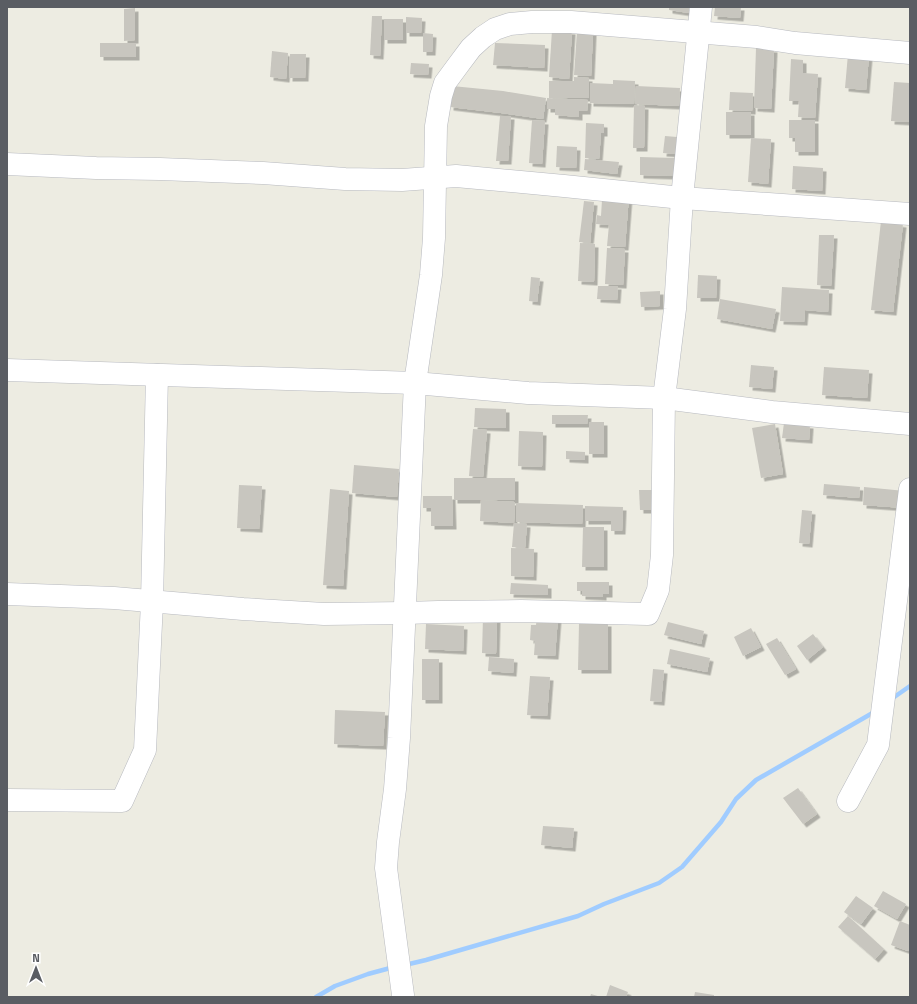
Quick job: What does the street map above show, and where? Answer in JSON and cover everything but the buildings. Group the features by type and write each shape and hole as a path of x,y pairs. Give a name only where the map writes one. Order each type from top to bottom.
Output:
{"street":[{"path":"7,594 114,598 324,614 521,611 648,614 658,590 662,554 664,398 675,309 682,198 701,7"},
{"path":"403,995 386,868 395,789 405,613 415,383 431,275 434,238 436,126 441,96 445,83 471,48 494,29 510,24 532,22 571,22 758,36 795,43 910,53"},
{"path":"7,164 96,168 160,168 345,179 402,180 456,176 682,198 910,214"},
{"path":"7,370 415,383 528,393 664,398 772,412 910,424"},
{"path":"7,800 122,801 146,750 152,602 157,375"},
{"path":"848,801 878,745 910,489"}],"waterway":[{"path":"890,700 910,686"},
{"path":"405,965 578,916 604,904 659,883 682,867 721,822 736,799 756,780 876,711"},
{"path":"316,997 335,986 368,974 394,967"}]}
